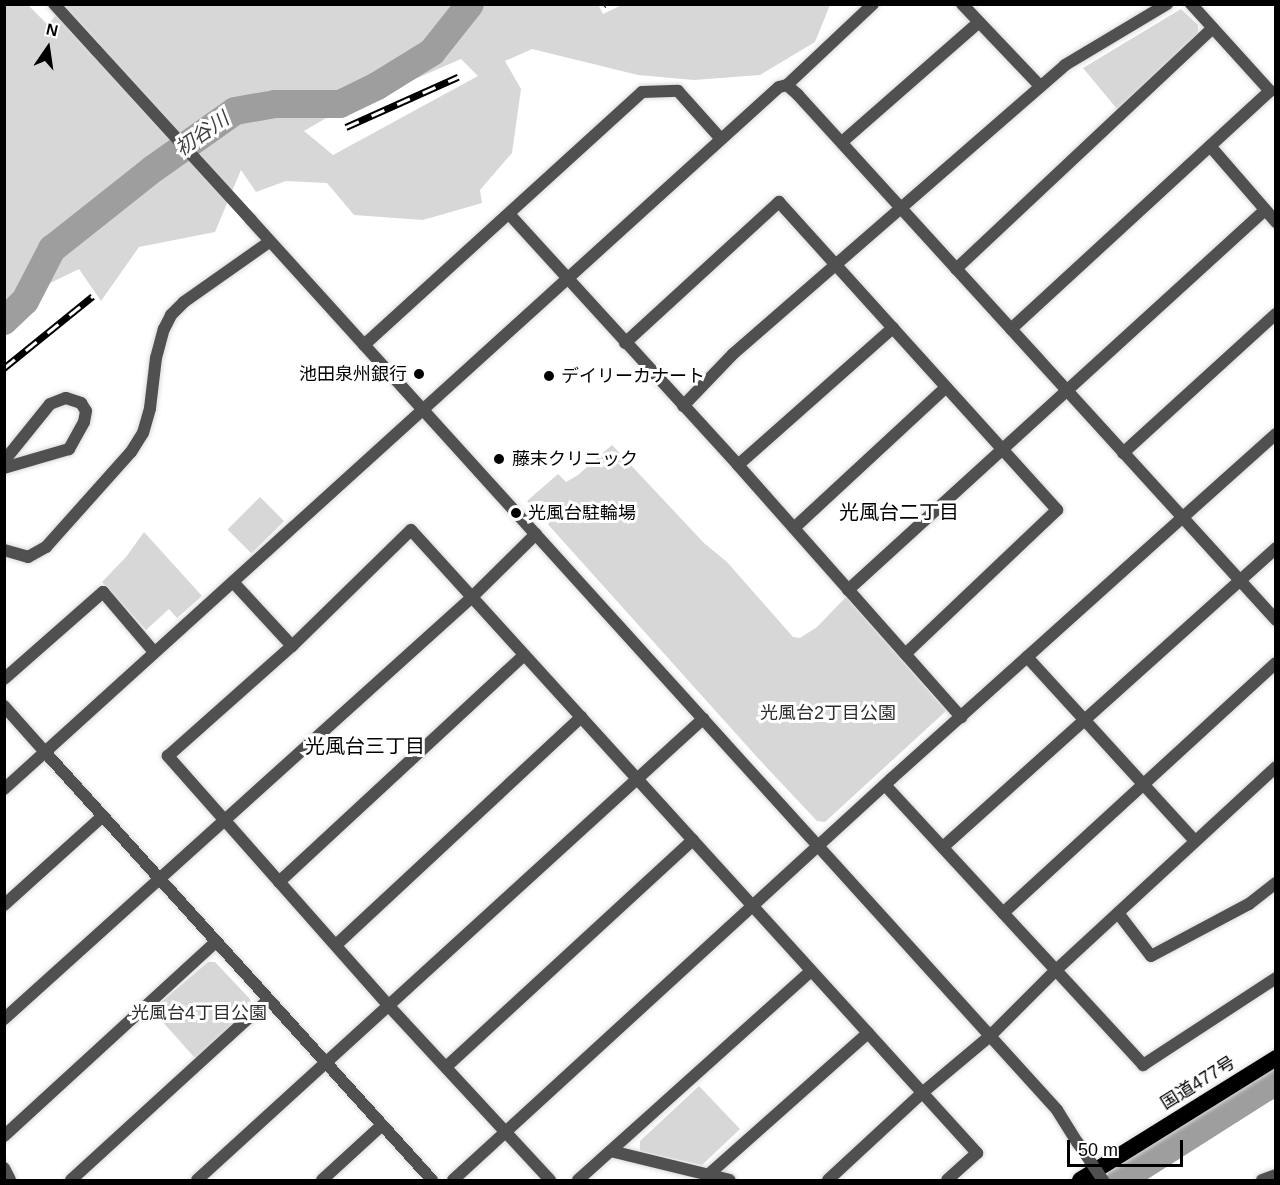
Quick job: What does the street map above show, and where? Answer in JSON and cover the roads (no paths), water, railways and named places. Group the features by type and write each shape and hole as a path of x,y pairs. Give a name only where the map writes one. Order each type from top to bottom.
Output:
{"highway":[{"name":"国道477号","path":"1080,1180 1275,1058"}],"street":[{"path":"54,4 1057,1110 1103,1180"},
{"path":"4,789 778,87 787,85 873,4"},
{"path":"962,4 1040,86"},
{"path":"683,406 733,354 1065,64 1167,4"},
{"path":"1011,329 1270,91 1191,4"},
{"path":"842,142 978,22"},
{"path":"956,269 1213,28"},
{"path":"787,85 842,142 1275,620"},
{"path":"364,345 510,215 642,92 678,91 721,139"},
{"path":"1210,146 1275,222"},
{"path":"626,343 779,202 1057,510 905,654"},
{"path":"848,590 1265,210"},
{"path":"510,215 738,465 961,717"},
{"path":"4,550 28,557 46,548 131,452 143,433 150,408 156,358 164,329 171,315 184,302 269,242"},
{"path":"1123,453 1275,314"},
{"path":"738,465 892,328"},
{"path":"794,528 946,387"},
{"path":"4,461 50,404 72,398 81,403 86,411 84,422 69,449 4,468"},
{"path":"453,1180 820,847 885,785 1275,434"},
{"path":"550,1180 447,1066 389,1006 223,821 168,756 291,646 411,530 977,1153 947,1180"},
{"path":"4,1019 471,598 536,534"},
{"path":"943,847 1275,548"},
{"path":"232,582 291,646"},
{"path":"4,680 103,592 154,652"},
{"path":"279,882 524,655"},
{"path":"1027,657 1195,841"},
{"path":"1003,913 1275,663"},
{"path":"4,706 432,1180"},
{"path":"336,945 581,717"},
{"path":"197,1180 327,1065 703,719"},
{"path":"828,1180 922,1093 990,1035 1056,970 1275,767"},
{"path":"885,785 1143,1065 1275,978"},
{"path":"4,905 103,816"},
{"path":"447,1066 693,840"},
{"path":"1118,913 1151,956 1249,904 1275,883"},
{"path":"4,1136 216,942"},
{"path":"578,1180 812,971"},
{"path":"71,1180 268,1000"},
{"path":"708,1175 868,1033"},
{"path":"322,1180 381,1126"},
{"path":"611,1151 730,1180"},
{"path":"4,1168 10,1180"},
{"path":"1262,1180 1275,1175"}],"waterway":[{"name":"初谷川","path":"4,321 25,301 52,249 153,169 235,111 275,104 340,104 377,86 432,52 470,4"},
{"path":"1120,1180 1276,1081"}],"railway":[{"path":"346,127 458,77"},
{"path":"4,368 93,296"}],"place":[{"name":"池田泉州銀行","path":"419,374"},
{"name":"デイリーカナート","path":"549,376"},
{"name":"藤末クリニック","path":"499,459"},
{"name":"光風台駐輪場","path":"516,513"}],"district":[{"name":"光風台二丁目","path":"899,512"},
{"name":"光風台三丁目","path":"365,746"}],"park label":[{"name":"光風台2丁目公園","path":"828,713"},
{"name":"光風台4丁目公園","path":"199,1013"}]}
